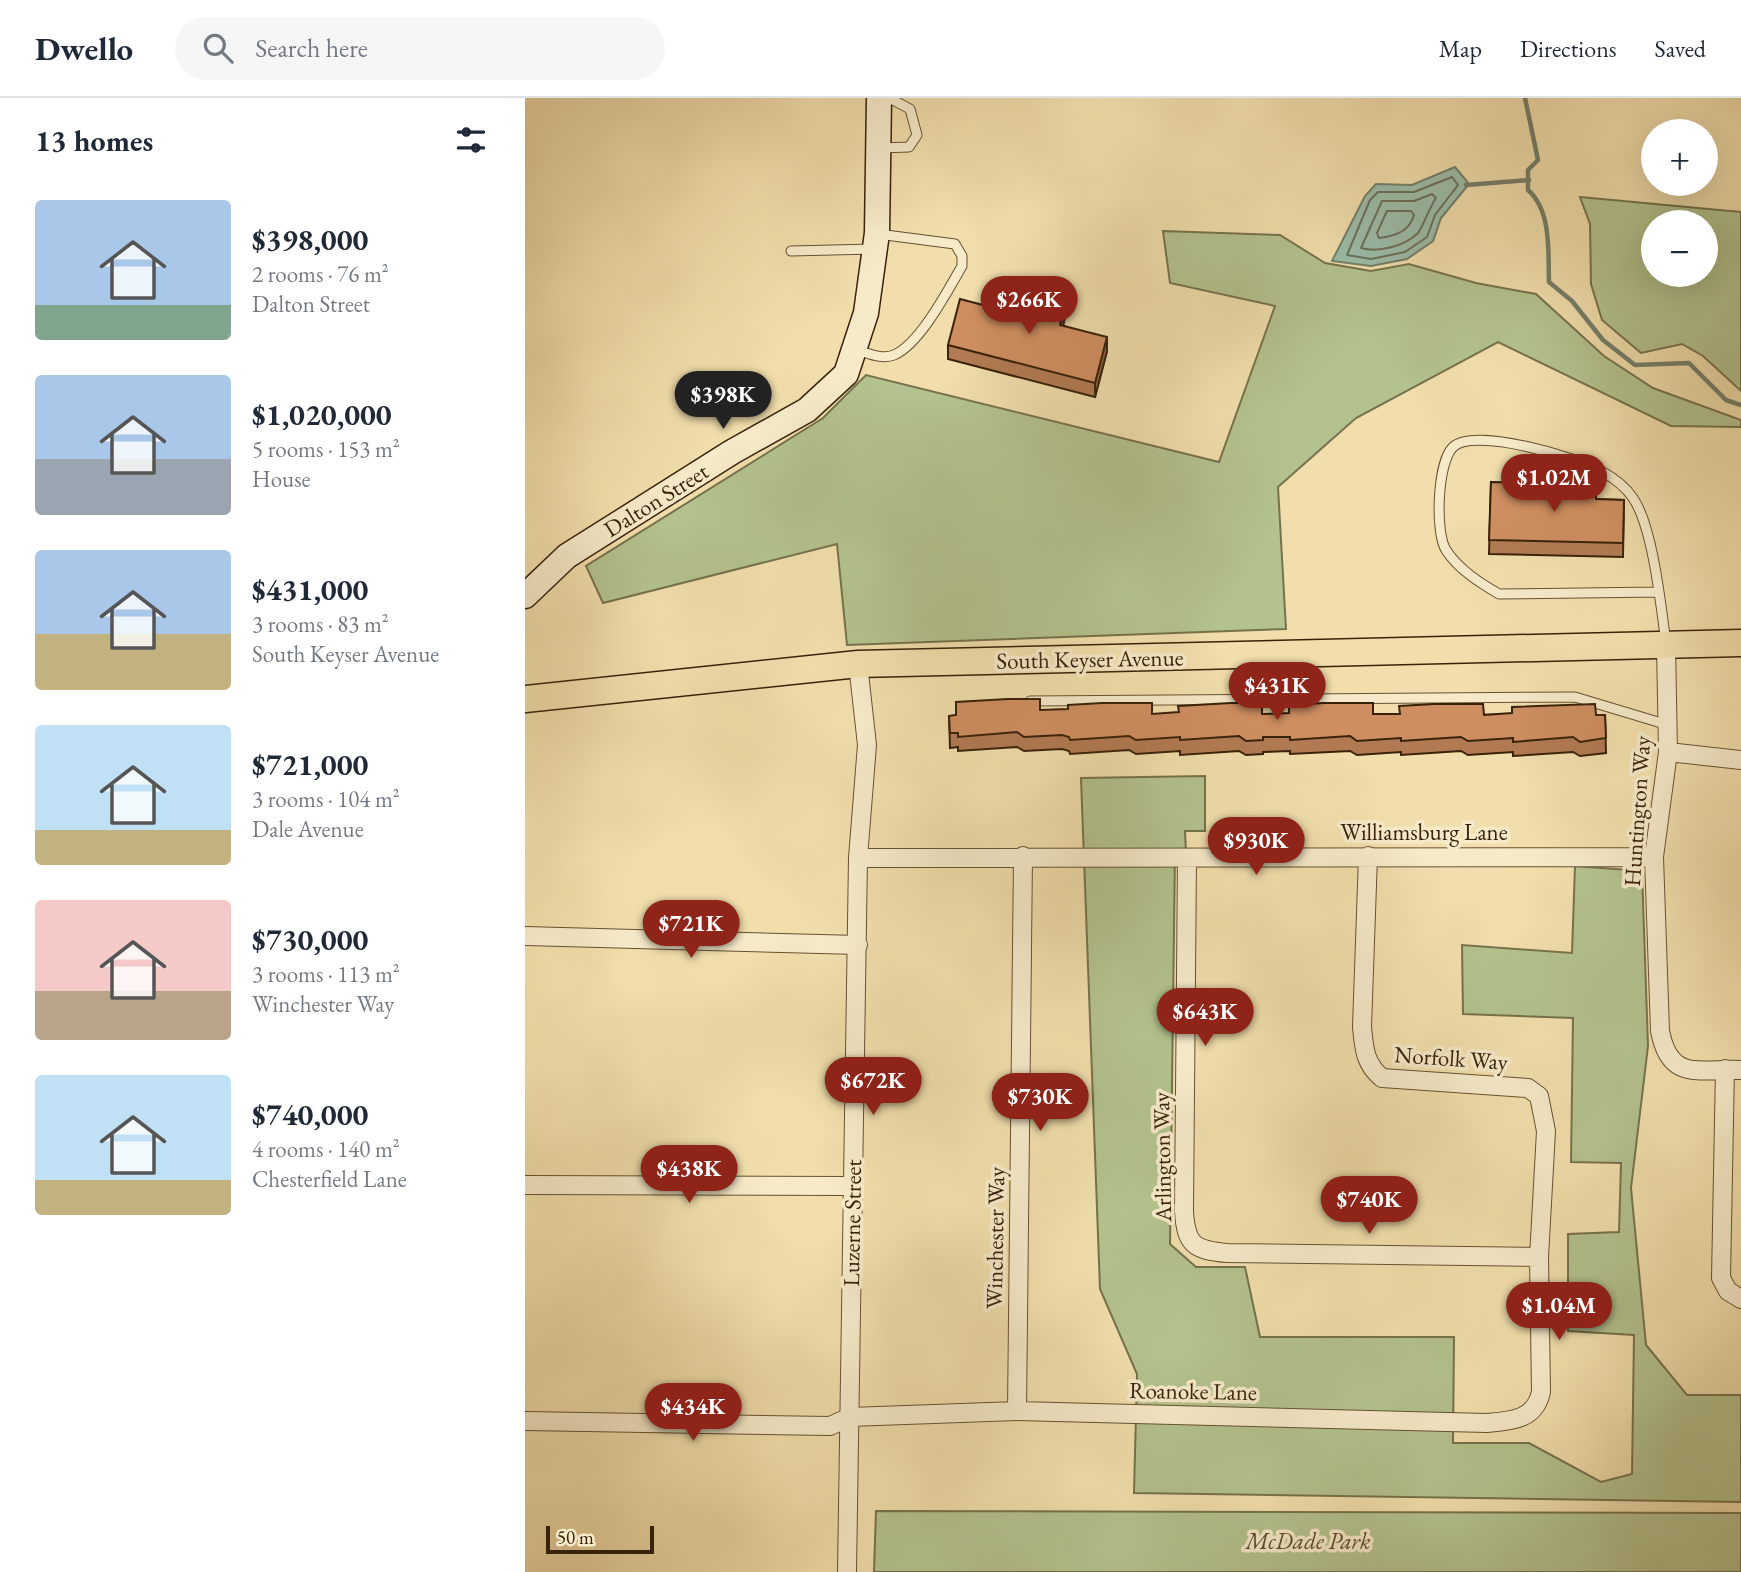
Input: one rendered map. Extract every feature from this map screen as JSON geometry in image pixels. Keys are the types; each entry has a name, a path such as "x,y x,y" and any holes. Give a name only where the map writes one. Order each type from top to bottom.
{"main road":[{"name":"South Keyser Avenue","path":"525,699 858,664 1741,643"}],"street":[{"path":"876,241 879,98"},
{"name":"Dalton Street","path":"525,596 567,556 732,452 807,411 846,374 866,313 876,241"},
{"name":"Huntington Way","path":"1666,645 1668,752 1654,857 1660,1031 1663,1049 1678,1067 1691,1070 1733,1069"},
{"name":"Luzerne Street","path":"847,1572 858,858 867,745 858,664"},
{"path":"1668,752 1741,760"},
{"name":"Winchester Way","path":"1017,1411 1023,856"},
{"name":"Norfolk Way","path":"1368,856 1362,1027 1365,1054 1371,1069 1382,1079 1528,1088 1539,1096 1546,1131 1539,1257 1541,1392 1532,1412"},
{"name":"Williamsburg Lane","path":"858,858 1654,857"},
{"name":"Arlington Way","path":"1187,859 1184,1211 1191,1244 1205,1251 1227,1253 1539,1257"},
{"path":"525,936 858,945"},
{"path":"1733,1069 1721,1278 1728,1291 1741,1299"},
{"path":"525,1185 852,1186"},
{"name":"Roanoke Lane","path":"525,1421 830,1426 851,1417 1017,1411 1487,1423 1515,1421 1532,1412"}],"lane":[{"path":"879,148 909,147 917,135 910,109 889,98"},
{"path":"791,251 876,241 955,244 962,256 962,266 916,337 895,355 881,357 856,350"},
{"path":"1658,592 1499,594 1481,584 1455,561 1441,541 1440,489 1447,457 1453,447 1468,440 1505,442 1569,459 1599,470 1621,483 1638,510 1658,592 1666,645"},
{"path":"1021,701 1576,697 1668,725"}],"green space":[{"path":"1580,197 1741,212 1741,391 1703,356 1682,344 1641,353 1602,320 1591,284 1590,224"},
{"path":"1163,231 1280,235 1325,263 1371,271 1409,264 1476,283 1536,294 1604,356 1653,388 1741,420 1741,427 1671,426 1498,342 1356,418 1278,487 1286,629 847,645 837,544 603,603 586,566 823,418 866,375 1219,462 1275,306 1170,283"},
{"path":"1205,776 1205,831 1185,831 1186,852 1175,851 1170,1244 1196,1267 1245,1267 1260,1337 1454,1337 1453,1443 1529,1443 1601,1482 1632,1474 1634,1335 1568,1331 1568,1234 1619,1232 1621,1163 1571,1162 1573,1018 1463,1014 1462,945 1572,953 1575,866 1642,871 1648,1046 1631,1188 1646,1345 1687,1395 1741,1395 1741,1502 1134,1493 1137,1374 1100,1289 1081,778"},
{"name":"McDade Park","path":"876,1511 1741,1513 1741,1572 874,1572"}],"water":[{"path":"1455,167 1469,184 1441,218 1433,241 1407,259 1371,266 1332,261 1365,196 1376,184 1412,185"}],"building":[{"path":"1015,290 1065,303 1060,325 1107,337 1095,383 948,345 960,299 1010,312"},
{"path":"1491,482 1596,484 1596,499 1624,500 1623,543 1489,540"},
{"path":"1040,699 1040,710 1068,709 1068,705 1152,703 1152,714 1179,712 1178,706 1231,703 1262,703 1262,714 1289,713 1289,705 1323,703 1373,703 1373,714 1400,714 1399,706 1483,704 1484,715 1512,713 1512,707 1595,704 1596,715 1605,715 1606,738 1580,742 1573,737 1513,742 1513,738 1468,741 1461,737 1357,741 1350,736 1290,740 1290,737 1263,737 1263,740 1246,741 1239,736 1136,740 1129,736 1070,740 1062,735 1024,737 1017,732 958,737 958,733 950,733 949,716 956,715 956,702"}],"waterway":[{"path":"1525,98 1538,160 1528,170 1528,190 1536,199 1545,221 1549,282 1572,301 1603,340 1635,365 1689,363 1726,400 1741,405"},
{"path":"1466,185 1529,180"}]}
